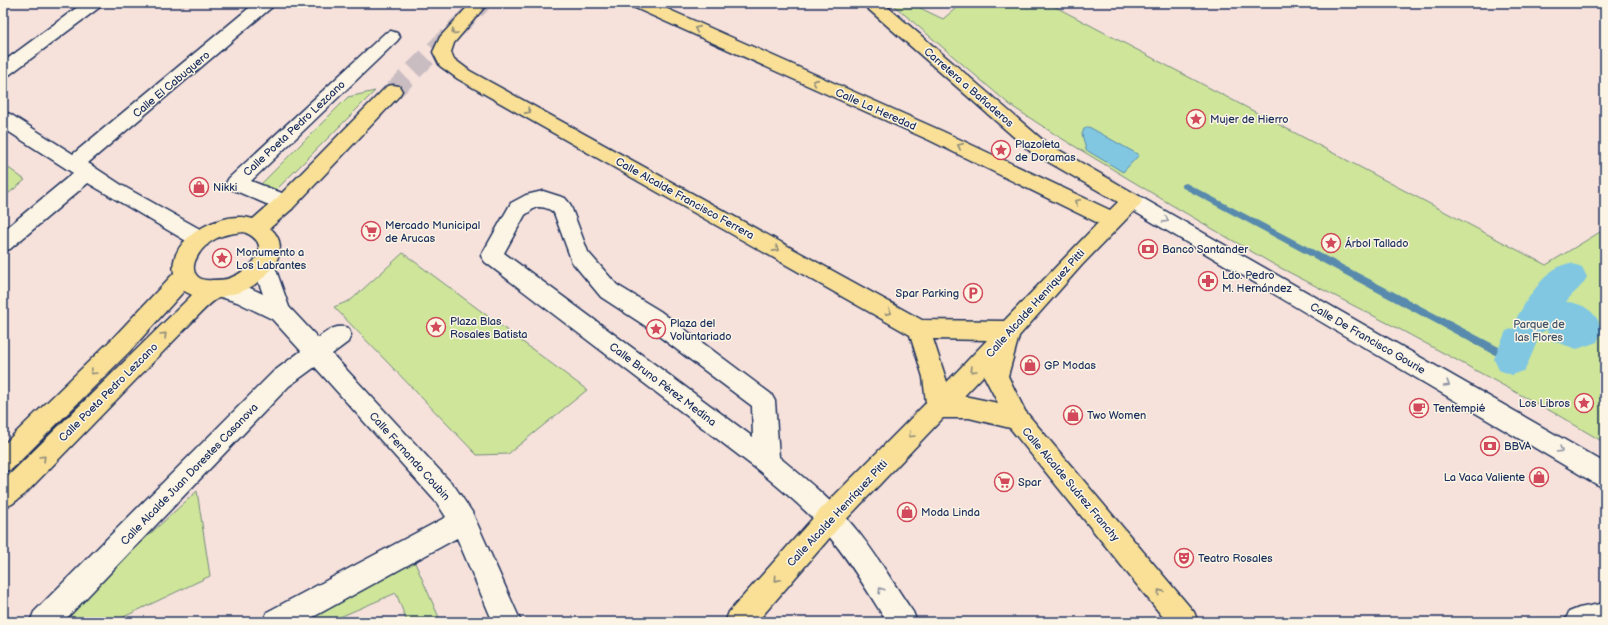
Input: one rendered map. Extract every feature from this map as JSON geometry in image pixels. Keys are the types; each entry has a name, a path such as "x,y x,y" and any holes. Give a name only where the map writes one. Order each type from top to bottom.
{"main road":[{"name":"Calle Alcalde Francisco Ferrera","path":"480,3 446,41 442,52 446,62 471,79 919,328"},
{"name":"Calle La Heredad","path":"639,3 949,141 1024,176 1112,220"},
{"name":"Carretera a Bañaderos","path":"872,3 1038,147 1132,201"},
{"path":"257,227 285,203 393,91"},
{"name":"Calle Alcalde Henriquez Pitti","path":"938,407 1112,220 1132,201"},
{"path":"245,224 257,227 266,234 270,242 269,253 264,264 253,275 238,284 205,290 192,285 184,276 183,264 189,251 200,239 214,230 230,225 245,224"},
{"path":"3,461 120,345 184,276"},
{"name":"Calle Poeta Pedro Lezcano","path":"10,491 183,316 217,289"},
{"path":"1009,331 919,328 935,377 938,407 969,407 1017,419"},
{"name":"Calle Alcalde Suárez Franchy","path":"1009,331 996,376 1017,419 1184,622"},
{"name":"Calle Alcalde Henríquez Pitti","path":"739,622 830,518 938,407"}],"street":[{"path":"3,71 94,3"},
{"name":"Calle El Cabuquero","path":"3,243 81,168 266,3"},
{"name":"Calle Poeta Pedro Lezcano","path":"285,203 236,183 391,37"},
{"path":"3,119 116,191 200,239"},
{"name":"Calle Bruno Pérez Medina","path":"766,462 763,401 652,318 609,291 579,256 562,210 558,204 543,199 533,200 518,209 492,256 766,462 830,518 847,539 903,622"},
{"name":"Calle De Francisco Gourie","path":"1132,201 1605,476"},
{"name":"Calle Fernando Coubin","path":"264,264 280,312 446,495 463,521 507,622"},
{"name":"Calle Fernando Coubin","path":"217,289 242,294 280,312"},
{"name":"Calle Alcalde Juan Dorestes Casanova","path":"44,622 281,379 340,335"},
{"path":"3,508 10,491"},
{"path":"277,622 463,521"},
{"path":"1579,622 1605,616"}],"green space":[{"name":"Parque de las Flores","path":"891,3 927,3 920,8 943,19 962,3 1048,3 1546,265 1605,229 1605,443 1556,414 1401,330 1273,264 1056,135 1010,105"},
{"path":"375,91 274,192 260,185 348,97"},
{"path":"3,164 25,180 3,198"},
{"path":"403,253 587,390 508,454 477,455 334,307 351,300"},
{"path":"197,491 210,576 113,622 58,622 70,607"},
{"path":"412,556 441,622 407,622 396,593 328,622 286,622"}],"water":[{"path":"1089,127 1139,155 1123,172 1086,150 1082,134 1084,129"}],"waterway":[{"path":"1186,186 1512,359"},
{"path":"1533,321 1557,287 1570,277"},
{"path":"1564,317 1571,317 1580,322 1584,331 1577,334 1566,330 1560,321 1564,317"},
{"path":"1519,342 1533,321"},
{"path":"1512,359 1519,342"}],"tunnel":[{"path":"393,91 482,3"}],"place":[{"name":"Mujer de Hierro","path":"1196,119"},
{"name":"Plazoleta de Doramas","path":"1001,150"},
{"name":"Nikki","path":"199,187"},
{"name":"Mercado Municipal de Arucas","path":"371,231"},
{"name":"Árbol Tallado","path":"1331,243"},
{"name":"Banco Santander","path":"1148,249"},
{"name":"Monumento a Los Labrantes","path":"222,258"},
{"name":"Ldo. Pedro M. Hernández","path":"1208,281"},
{"name":"Spar Parking","path":"973,293"},
{"name":"Plaza Blas Rosales Batista","path":"436,327"},
{"name":"Plaza del Voluntariado","path":"656,329"},
{"name":"GP Modas","path":"1030,365"},
{"name":"Los Libros","path":"1584,403"},
{"name":"Tentempié","path":"1419,408"},
{"name":"Two Women","path":"1073,415"},
{"name":"BBVA","path":"1490,446"},
{"name":"La Vaca Valiente","path":"1539,477"},
{"name":"Spar","path":"1004,482"},
{"name":"Moda Linda","path":"907,512"},
{"name":"Teatro Rosales","path":"1184,558"}]}
